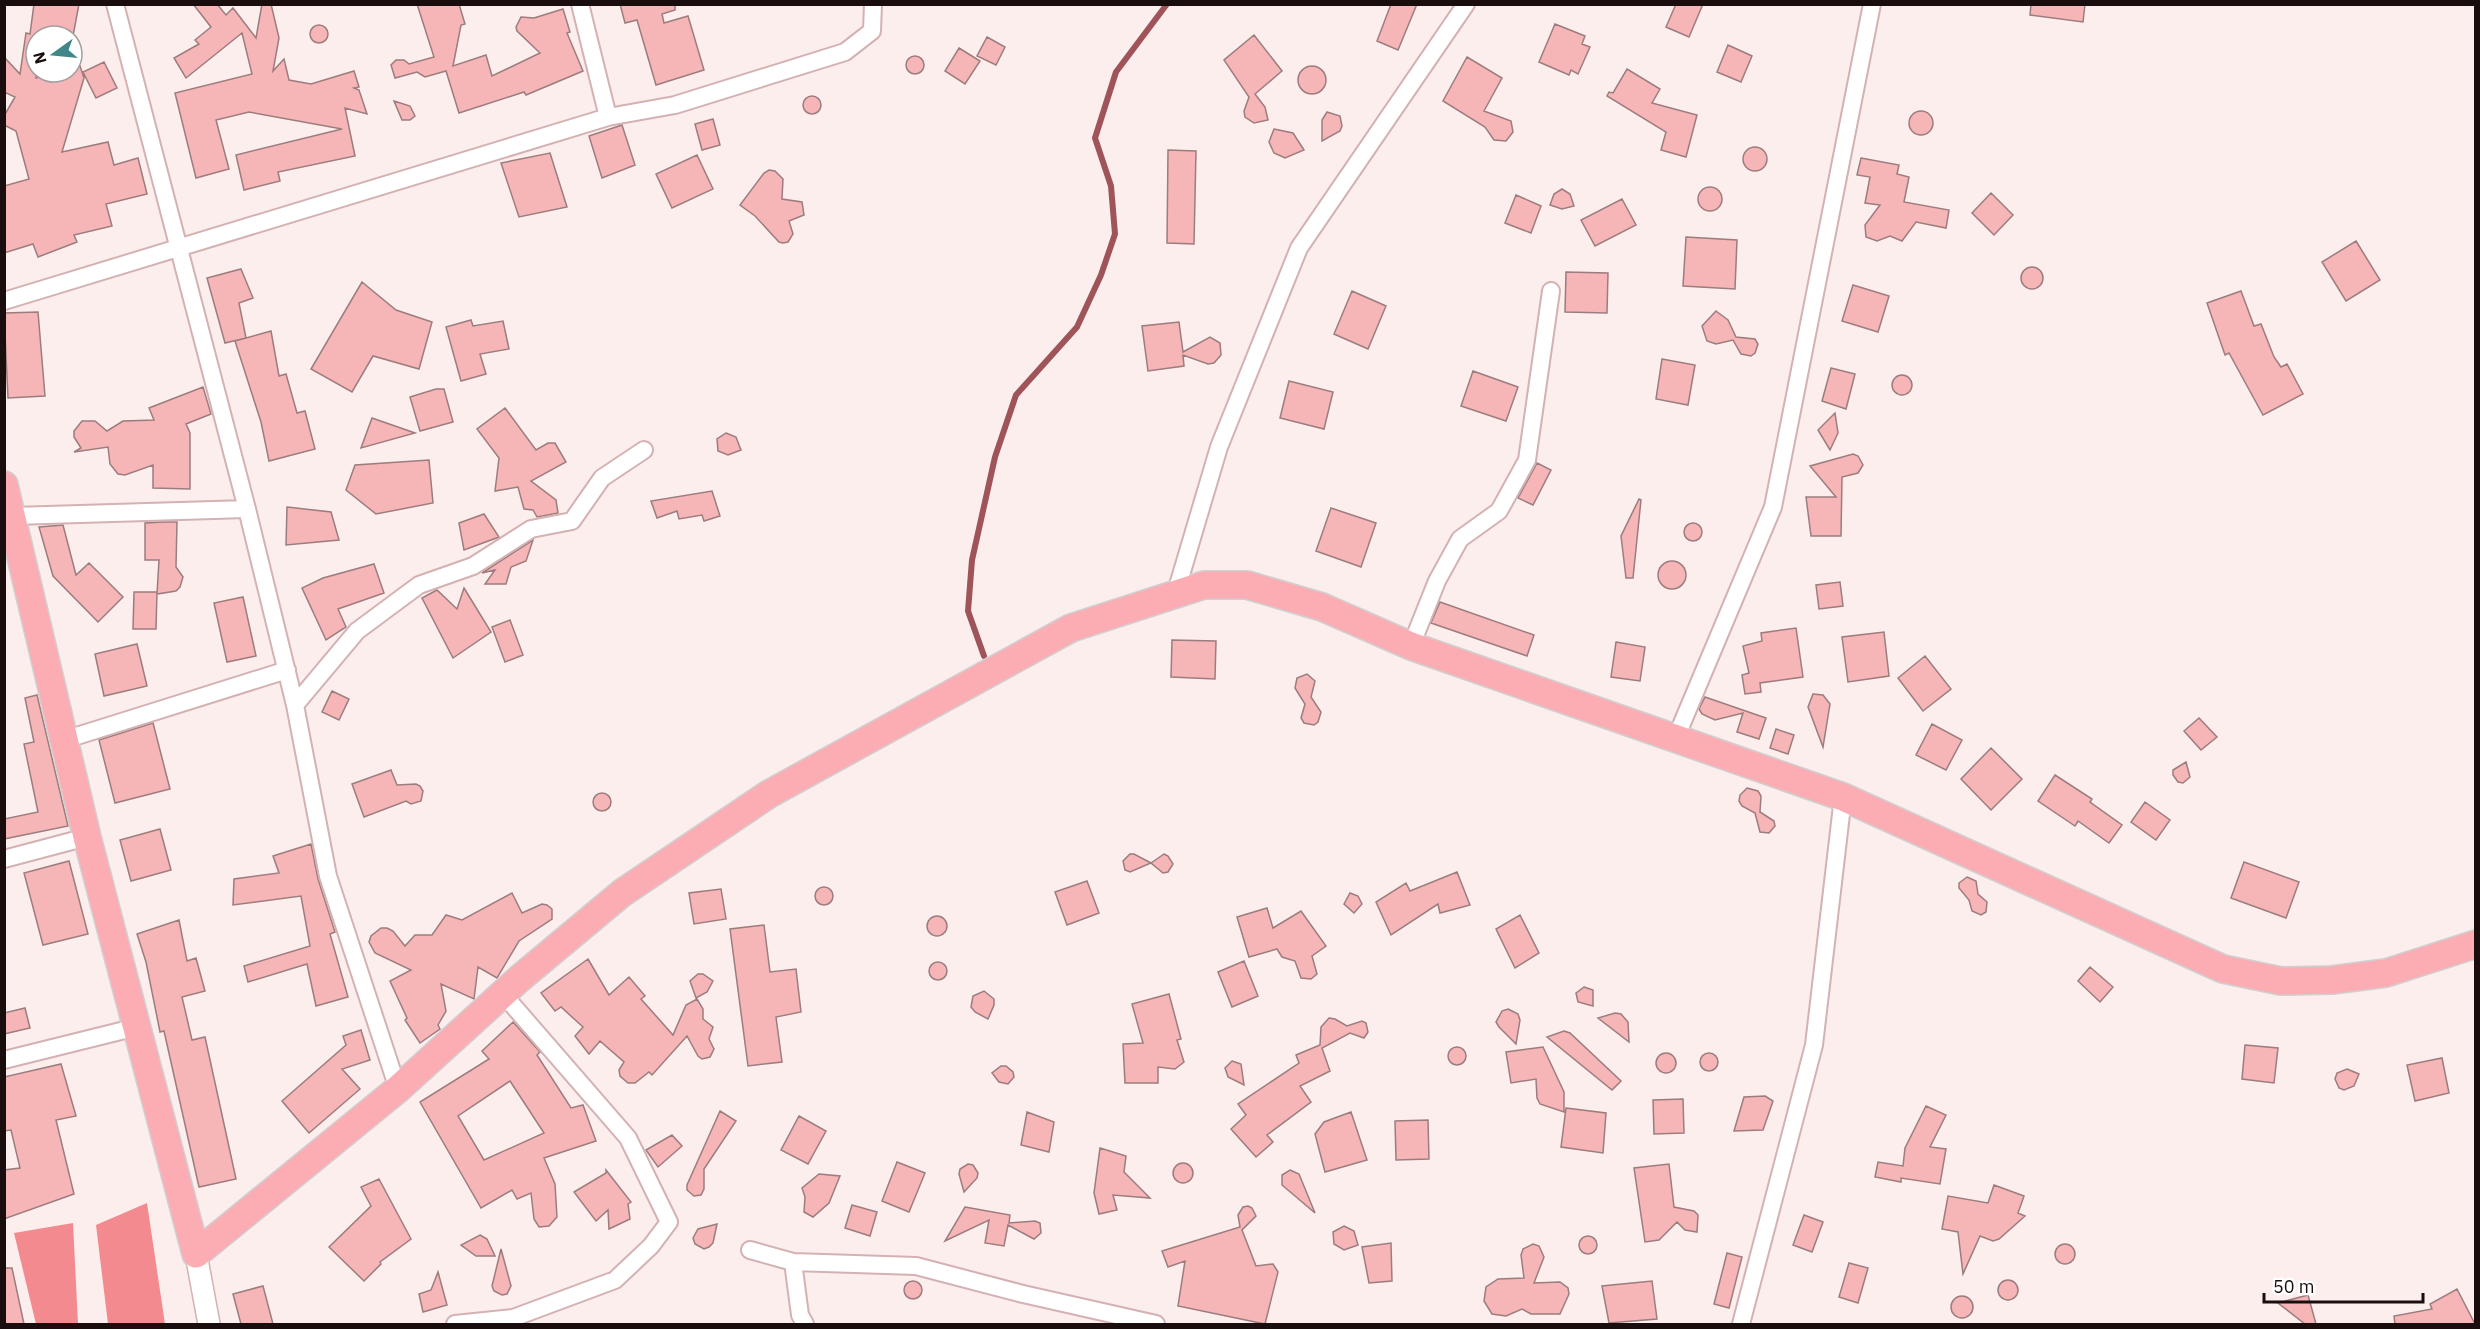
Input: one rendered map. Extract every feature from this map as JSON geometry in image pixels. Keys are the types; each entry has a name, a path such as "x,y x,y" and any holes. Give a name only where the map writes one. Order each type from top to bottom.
{"main road":[{"path":"4,485 87,837 196,1254 398,1089 503,994 622,893 769,794 1071,628 1176,592 1204,585 1247,585 1322,607 1411,646 1843,797 2223,969 2281,981 2332,980 2386,973 2475,944"}],"street":[{"path":"115,4 296,705 328,876 398,1089"},
{"path":"580,4 608,117"},
{"path":"4,301 608,117 675,105 845,52 872,31 873,4"},
{"path":"1176,592 1219,447 1299,248 1466,4"},
{"path":"1676,740 1773,507 1872,4"},
{"path":"1411,646 1437,581 1460,539 1499,511 1527,460 1551,291"},
{"path":"296,705 357,631 410,591 419,585 473,566 531,529 572,521 602,478 644,450"},
{"path":"13,516 247,509"},
{"path":"64,740 287,670"},
{"path":"1741,1324 1814,1045 1843,797"},
{"path":"4,859 87,837"},
{"path":"456,1324 513,1318 615,1280 651,1246 669,1221 628,1138 503,994"},
{"path":"4,1060 136,1027"},
{"path":"750,1250 793,1262 916,1266 1023,1294 1156,1324"},
{"path":"196,1254 209,1324"},
{"path":"793,1262 800,1315 805,1324"}],"shaded area":[{"path":"147,1203 165,1324 108,1324 96,1225"},
{"path":"73,1223 78,1324 36,1324 14,1233"}],"building":[{"path":"34,4 79,4 75,24 31,24"},
{"path":"193,4 217,4 226,15 233,8 256,38 262,4 271,4 279,38 273,71 284,59 289,80 311,84 354,71 359,87 354,88 359,90 367,114 345,108 355,156 278,172 280,181 244,190 236,155 342,129 249,112 216,120 229,169 196,178 175,93 252,74 242,33 186,78 174,58 199,44 195,40 211,27"},
{"path":"417,4 459,4 465,24 461,25 453,66 486,55 492,76 540,53 517,31 516,27 521,17 534,18 563,9 570,32 567,33 583,71 526,95 524,92 459,113 446,71 425,77 417,72 395,78 391,65 396,60 404,60 409,64 434,57"},
{"path":"620,4 675,4 675,10 662,14 664,23 688,16 704,70 656,85 637,20 625,23"},
{"path":"1391,4 1417,4 1398,50 1377,41"},
{"path":"1676,4 1703,4 1689,37 1666,27"},
{"path":"2031,4 2085,4 2083,22 2030,15"},
{"path":"1555,24 1585,36 1582,44 1590,47 1578,74 1571,70 1569,75 1539,62"},
{"path":"319,25 325,28 328,34 325,40 319,43 313,40 310,34 313,28"},
{"path":"1254,35 1282,71 1255,94 1265,107 1268,120 1254,123 1245,117 1244,111 1249,97 1224,60"},
{"path":"987,37 1005,47 996,65 977,56"},
{"path":"1728,45 1752,56 1741,82 1717,72"},
{"path":"24,47 24,84 82,84 62,152 108,142 114,165 138,158 147,194 106,204 112,226 74,235 77,242 38,257 33,244 4,253 4,186 29,179 16,131 4,125 4,116 15,97 4,92 4,57 20,74"},
{"path":"959,48 980,61 965,84 945,71"},
{"path":"915,56 921,59 924,65 921,71 915,74 909,71 906,65 909,59"},
{"path":"1467,57 1502,78 1484,111 1511,121 1513,132 1506,141 1494,140 1485,127 1443,101"},
{"path":"104,62 117,88 96,98 84,72"},
{"path":"1312,66 1322,70 1326,80 1322,90 1312,94 1302,90 1298,80 1302,70"},
{"path":"1627,69 1660,89 1652,103 1697,115 1686,157 1661,150 1666,132 1607,96 1609,92 1613,93"},
{"path":"812,96 818,99 821,105 818,111 812,114 806,111 803,105 806,99"},
{"path":"394,101 410,106 415,116 410,120 402,120"},
{"path":"1921,111 1926,112 1932,118 1932,128 1926,134 1921,135 1916,134 1910,128 1909,123 1910,118 1916,112"},
{"path":"1327,112 1340,116 1342,126 1340,131 1322,141 1322,120"},
{"path":"713,119 720,145 702,150 695,124"},
{"path":"622,125 635,165 602,178 589,136"},
{"path":"1274,129 1293,133 1304,150 1285,158 1274,153 1269,142"},
{"path":"1755,147 1764,150 1767,159 1764,168 1755,171 1746,168 1743,159 1746,150"},
{"path":"1168,150 1196,151 1194,244 1167,243"},
{"path":"550,153 567,207 519,217 501,163"},
{"path":"697,155 713,189 672,208 656,174"},
{"path":"1861,158 1899,165 1897,174 1909,177 1904,202 1949,210 1946,228 1916,222 1902,241 1890,236 1877,241 1866,237 1865,225 1880,205 1865,203 1870,177 1857,175"},
{"path":"769,170 775,171 783,179 782,199 802,202 804,215 789,221 793,234 788,242 779,242 755,216 740,205 764,173"},
{"path":"1710,187 1718,191 1722,199 1718,207 1710,211 1702,207 1698,199 1702,191"},
{"path":"1562,189 1570,194 1574,206 1562,209 1550,205 1554,194"},
{"path":"1991,193 2013,215 1994,235 1972,213"},
{"path":"1516,195 1541,206 1531,233 1505,223"},
{"path":"1622,199 1636,225 1595,246 1581,220"},
{"path":"1686,237 1737,240 1735,289 1683,286"},
{"path":"2356,241 2380,280 2346,301 2322,262"},
{"path":"2032,267 2040,270 2043,278 2040,286 2032,289 2024,286 2021,278 2024,270"},
{"path":"241,269 253,298 239,303 246,338 225,343 207,278"},
{"path":"1566,272 1608,273 1607,313 1565,312"},
{"path":"362,282 396,310 432,322 419,369 373,356 352,392 311,369"},
{"path":"1853,285 1889,296 1878,332 1842,321"},
{"path":"1352,291 1386,306 1368,349 1334,334"},
{"path":"2241,291 2254,326 2261,324 2274,357 2281,367 2287,364 2303,394 2263,415 2229,353 2225,355 2207,303"},
{"path":"1716,311 1728,320 1736,337 1755,339 1758,344 1755,353 1751,356 1741,354 1733,340 1716,344 1707,341 1702,326"},
{"path":"38,312 45,396 8,398 4,313"},
{"path":"471,320 473,326 503,321 509,349 480,354 486,374 461,381 446,327"},
{"path":"1179,322 1183,352 1210,337 1220,343 1221,355 1214,363 1208,364 1183,355 1184,366 1148,371 1142,326"},
{"path":"271,331 279,376 286,374 297,413 305,411 315,449 269,461 261,422 235,341"},
{"path":"1662,359 1695,365 1688,405 1656,399"},
{"path":"1831,368 1855,374 1846,409 1822,401"},
{"path":"1473,371 1518,387 1506,421 1461,406"},
{"path":"1898,375 1906,375 1912,381 1912,389 1906,395 1898,395 1892,389 1892,381"},
{"path":"1289,381 1333,392 1324,429 1280,418"},
{"path":"203,387 211,414 186,424 190,433 190,489 153,488 153,465 125,475 118,474 110,464 108,447 74,452 81,448 74,437 74,431 82,421 95,421 107,431 123,421 154,420 149,408"},
{"path":"436,389 444,389 453,422 420,431 410,397"},
{"path":"505,408 536,450 548,443 555,443 566,462 531,481 556,500 558,513 537,517 533,510 524,509 518,487 495,491 499,458 477,429"},
{"path":"1835,413 1838,433 1830,450 1818,430"},
{"path":"372,418 415,433 361,448"},
{"path":"726,433 736,437 741,450 728,455 718,451 717,439"},
{"path":"1853,454 1858,456 1863,465 1858,473 1842,477 1841,536 1811,536 1806,497 1836,497 1810,466"},
{"path":"429,460 433,503 376,514 346,490 355,465"},
{"path":"1537,463 1551,470 1533,505 1518,498"},
{"path":"712,491 720,516 704,521 702,515 679,519 677,511 657,518 651,501"},
{"path":"1639,499 1641,500 1633,578 1626,578 1621,536"},
{"path":"287,507 331,512 339,540 286,545"},
{"path":"1331,508 1376,523 1361,567 1316,551"},
{"path":"484,514 499,537 464,550 459,523"},
{"path":"177,522 176,567 183,577 176,591 157,594 159,560 145,560 145,523"},
{"path":"1689,523 1697,523 1702,528 1700,539 1689,541 1684,536 1684,528"},
{"path":"63,525 76,575 89,563 123,597 98,622 53,576 39,527"},
{"path":"533,540 526,561 511,567 506,584 485,584 495,570 482,573"},
{"path":"1672,561 1682,565 1686,575 1682,585 1672,589 1662,585 1658,575 1662,565"},
{"path":"374,564 384,593 338,609 346,627 326,640 302,588 323,578"},
{"path":"1840,582 1843,606 1819,609 1816,585"},
{"path":"464,588 491,632 453,658 422,598 437,590 457,609"},
{"path":"134,592 157,592 156,629 133,629"},
{"path":"243,597 256,656 227,662 214,603"},
{"path":"1440,602 1534,635 1527,656 1431,623"},
{"path":"510,620 523,655 505,662 492,627"},
{"path":"1796,628 1803,677 1760,683 1761,692 1745,694 1742,675 1749,673 1743,646 1762,641 1761,633"},
{"path":"1884,632 1889,676 1848,682 1842,637"},
{"path":"1172,640 1216,641 1215,679 1171,677"},
{"path":"1616,642 1645,647 1640,681 1611,677"},
{"path":"137,644 147,686 104,696 95,654"},
{"path":"1925,656 1951,689 1923,711 1898,678"},
{"path":"1307,674 1315,681 1311,697 1321,712 1318,722 1314,725 1304,723 1301,718 1305,704 1295,688 1297,678"},
{"path":"332,691 349,699 339,720 322,712"},
{"path":"1813,694 1823,695 1830,704 1823,747 1808,707"},
{"path":"37,695 68,826 4,839 4,819 38,812 24,744 34,742 25,698"},
{"path":"1705,697 1766,718 1759,739 1737,732 1743,713 1715,720 1702,714 1699,709"},
{"path":"2199,718 2217,737 2201,750 2184,731"},
{"path":"153,723 170,789 115,803 99,740"},
{"path":"1932,724 1962,740 1946,770 1916,755"},
{"path":"1776,729 1794,735 1788,754 1770,748"},
{"path":"1991,748 2022,779 1991,810 1961,779"},
{"path":"2186,762 2190,777 2183,783 2178,782 2173,775 2173,770"},
{"path":"391,770 397,785 416,784 420,786 423,791 421,801 411,804 406,801 364,817 352,784"},
{"path":"2055,775 2092,799 2090,802 2122,825 2109,843 2078,821 2075,826 2038,801"},
{"path":"1747,788 1758,791 1761,796 1760,812 1774,821 1775,826 1769,833 1760,832 1755,813 1742,806 1739,801 1740,795"},
{"path":"602,793 610,798 611,802 606,810 602,811 594,806 593,802 598,794"},
{"path":"2145,802 2170,820 2156,840 2131,822"},
{"path":"160,829 171,870 131,881 120,840"},
{"path":"311,844 318,879 335,932 330,934 348,997 316,1006 307,964 248,982 244,966 310,946 301,896 233,905 234,879 279,873 273,856"},
{"path":"1130,854 1151,863 1130,872 1125,870 1123,861"},
{"path":"1164,854 1173,864 1168,872 1163,873 1151,863"},
{"path":"69,861 88,934 43,945 24,873"},
{"path":"2244,862 2299,882 2286,918 2231,898"},
{"path":"1457,872 1470,905 1440,913 1438,904 1391,935 1376,902 1406,883 1410,891"},
{"path":"1967,877 1976,881 1978,894 1987,902 1986,912 1981,915 1972,911 1969,900 1959,888 1959,883"},
{"path":"1087,881 1099,913 1067,925 1055,892"},
{"path":"824,887 830,890 833,896 830,902 824,905 818,902 815,896 818,890"},
{"path":"721,889 726,919 694,924 689,893"},
{"path":"512,893 522,913 542,904 547,905 552,909 552,919 519,941 497,978 478,967 474,999 441,984 446,1011 438,1025 440,1029 420,1043 405,1020 407,1018 390,981 411,970 375,953 369,942 371,936 381,928 387,928 393,931 405,946 415,935 432,935 446,915 462,920"},
{"path":"1350,893 1358,896 1362,904 1354,913 1344,904"},
{"path":"1267,908 1273,928 1301,911 1326,946 1312,956 1317,974 1311,979 1301,978 1295,961 1282,957 1277,949 1249,957 1237,917"},
{"path":"1520,915 1539,953 1515,968 1496,929"},
{"path":"937,916 944,919 947,926 944,933 937,936 930,933 927,926 930,919"},
{"path":"179,920 187,961 196,958 205,991 182,997 192,1040 205,1037 236,1179 199,1187 164,1031 160,1032 146,962 137,934"},
{"path":"764,925 770,972 796,969 801,1012 776,1017 782,1062 748,1066 730,929"},
{"path":"588,959 609,995 629,977 645,996 641,999 673,1035 686,1005 697,999 703,1009 703,1019 713,1027 709,1039 714,1049 710,1057 702,1059 698,1056 687,1036 652,1075 649,1072 635,1083 628,1083 620,1076 619,1070 624,1062 600,1041 589,1054 575,1036 583,1027 561,1007 555,1011 541,993"},
{"path":"1244,961 1258,996 1232,1007 1218,972"},
{"path":"938,962 944,965 947,971 944,977 938,980 932,977 929,971 932,965"},
{"path":"2090,967 2113,987 2100,1002 2078,981"},
{"path":"698,974 703,974 713,981 707,992 696,998 690,981"},
{"path":"1584,987 1593,990 1593,1006 1578,1002 1576,993"},
{"path":"984,991 994,999 988,1019 971,1007 973,996"},
{"path":"1169,994 1181,1039 1177,1040 1184,1062 1175,1069 1158,1067 1158,1083 1125,1083 1123,1044 1143,1043 1132,1004"},
{"path":"25,1008 30,1028 4,1034 4,1013"},
{"path":"1508,1009 1518,1014 1520,1020 1516,1044 1496,1022 1502,1011"},
{"path":"1615,1013 1621,1014 1628,1022 1629,1042 1598,1018"},
{"path":"1329,1018 1347,1026 1362,1021 1366,1023 1368,1032 1364,1038 1350,1033 1322,1048 1330,1071 1300,1086 1311,1102 1267,1135 1273,1142 1256,1157 1231,1129 1246,1115 1238,1104 1299,1063 1296,1055 1320,1045 1321,1027"},
{"path":"513,1022 540,1052 537,1055 571,1108 583,1105 596,1141 544,1158 555,1184 557,1217 549,1226 539,1227 534,1219 531,1193 517,1199 512,1190 481,1208 420,1102 489,1059 482,1051","holes":["510,1081 544,1133 484,1160 458,1116"]},
{"path":"361,1030 370,1060 342,1069 360,1089 309,1133 282,1101 346,1045 343,1036"},
{"path":"1564,1031 1570,1033 1621,1081 1612,1090 1547,1037"},
{"path":"2245,1045 2278,1048 2274,1083 2242,1079"},
{"path":"1457,1047 1463,1050 1466,1056 1463,1062 1457,1065 1451,1062 1448,1056 1451,1050"},
{"path":"1543,1047 1564,1092 1564,1112 1540,1104 1537,1098 1536,1079 1511,1083 1506,1052"},
{"path":"1666,1053 1673,1056 1676,1063 1673,1070 1666,1073 1659,1070 1656,1063 1659,1056"},
{"path":"1709,1053 1715,1056 1718,1062 1715,1068 1709,1071 1703,1068 1700,1062 1703,1056"},
{"path":"2442,1058 2449,1093 2415,1101 2407,1065"},
{"path":"1232,1061 1241,1064 1244,1085 1228,1077 1225,1068"},
{"path":"61,1064 76,1116 56,1120 74,1194 4,1219 4,1170 20,1168 11,1130 4,1131 4,1077"},
{"path":"1001,1066 1006,1066 1013,1072 1014,1077 1008,1084 999,1082 992,1073"},
{"path":"2347,1069 2359,1074 2354,1086 2344,1090 2339,1088 2335,1079 2337,1073"},
{"path":"1765,1096 1773,1101 1763,1130 1734,1131 1744,1097"},
{"path":"1683,1099 1684,1133 1654,1134 1653,1100"},
{"path":"1926,1106 1946,1115 1930,1147 1946,1149 1940,1184 1901,1178 1901,1182 1875,1177 1878,1162 1903,1166 1905,1148"},
{"path":"1566,1108 1606,1113 1603,1153 1561,1147"},
{"path":"720,1111 736,1121 704,1169 704,1189 701,1195 694,1196 687,1190 687,1185"},
{"path":"1027,1112 1054,1122 1049,1152 1021,1145"},
{"path":"1351,1112 1367,1160 1325,1172 1315,1134 1324,1122"},
{"path":"799,1116 826,1131 808,1164 781,1150"},
{"path":"1428,1120 1429,1159 1396,1160 1395,1121"},
{"path":"672,1135 682,1146 658,1167 646,1150"},
{"path":"1100,1148 1126,1156 1124,1172 1150,1198 1113,1195 1117,1210 1099,1214 1094,1193"},
{"path":"897,1162 925,1173 909,1212 882,1201"},
{"path":"1183,1163 1190,1166 1193,1173 1190,1180 1183,1183 1176,1180 1173,1173 1176,1166"},
{"path":"968,1164 973,1165 978,1173 977,1178 964,1192 959,1174 960,1169"},
{"path":"1669,1164 1674,1207 1694,1211 1698,1215 1697,1232 1685,1230 1677,1222 1659,1240 1645,1242 1634,1168"},
{"path":"606,1170 631,1202 628,1204 630,1219 609,1229 608,1210 596,1221 574,1192 606,1173"},
{"path":"1290,1170 1299,1174 1315,1213 1282,1185 1282,1175"},
{"path":"819,1174 840,1176 829,1203 813,1217 804,1212 805,1197 802,1188"},
{"path":"379,1179 411,1239 380,1262 381,1264 364,1281 329,1247 371,1206 361,1187"},
{"path":"1994,1185 2024,1196 2018,1213 2025,1216 1999,1239 1993,1241 1980,1236 1963,1274 1958,1232 1942,1229 1948,1196 1988,1203"},
{"path":"852,1205 877,1212 870,1236 845,1228"},
{"path":"965,1207 1010,1215 1009,1223 1035,1221 1040,1223 1041,1233 1034,1239 1008,1225 1004,1246 985,1243 989,1220 945,1241"},
{"path":"1243,1207 1252,1208 1256,1216 1242,1230 1256,1266 1273,1264 1278,1272 1265,1324 1178,1306 1185,1261 1168,1267 1162,1251 1240,1227 1238,1215"},
{"path":"1804,1215 1823,1222 1812,1252 1793,1245"},
{"path":"717,1224 713,1243 709,1247 704,1249 695,1244 693,1238 698,1229"},
{"path":"1344,1226 1354,1231 1358,1245 1344,1250 1334,1244 1333,1232"},
{"path":"480,1235 487,1239 495,1256 476,1256 461,1245"},
{"path":"1588,1236 1594,1239 1597,1245 1594,1251 1588,1254 1582,1251 1579,1245 1582,1239"},
{"path":"1391,1243 1392,1281 1369,1283 1362,1247"},
{"path":"1533,1244 1539,1246 1544,1257 1534,1283 1560,1282 1568,1288 1569,1294 1560,1314 1531,1314 1522,1309 1506,1316 1492,1314 1484,1301 1486,1287 1498,1279 1524,1278 1521,1255 1523,1249"},
{"path":"2061,1244 2069,1244 2075,1250 2075,1258 2069,1264 2061,1264 2055,1258 2055,1250"},
{"path":"501,1249 511,1286 507,1294 502,1295 494,1291 492,1286"},
{"path":"1727,1253 1742,1257 1729,1308 1714,1304"},
{"path":"1849,1263 1868,1268 1858,1303 1839,1297"},
{"path":"4,1268 12,1268 24,1324 4,1324"},
{"path":"438,1272 447,1305 423,1312 419,1294 431,1290"},
{"path":"2008,1280 2015,1283 2018,1290 2015,1297 2008,1300 2001,1297 1998,1290 2001,1283"},
{"path":"913,1281 919,1284 922,1290 919,1296 913,1299 907,1296 904,1290 907,1284"},
{"path":"1652,1281 1657,1319 1609,1323 1602,1286"},
{"path":"263,1286 273,1324 241,1324 233,1294"},
{"path":"2457,1289 2475,1324 2395,1324 2394,1316 2432,1309 2430,1304"},
{"path":"2308,1295 2316,1324 2305,1324 2278,1303"},
{"path":"1962,1296 1970,1299 1973,1307 1970,1315 1962,1318 1954,1315 1951,1307 1954,1299"}],"waterway":[{"path":"984,656 968,611 972,560 995,457 1016,395 1077,327 1101,275 1115,234 1111,186 1095,138 1116,72 1167,4"}]}
